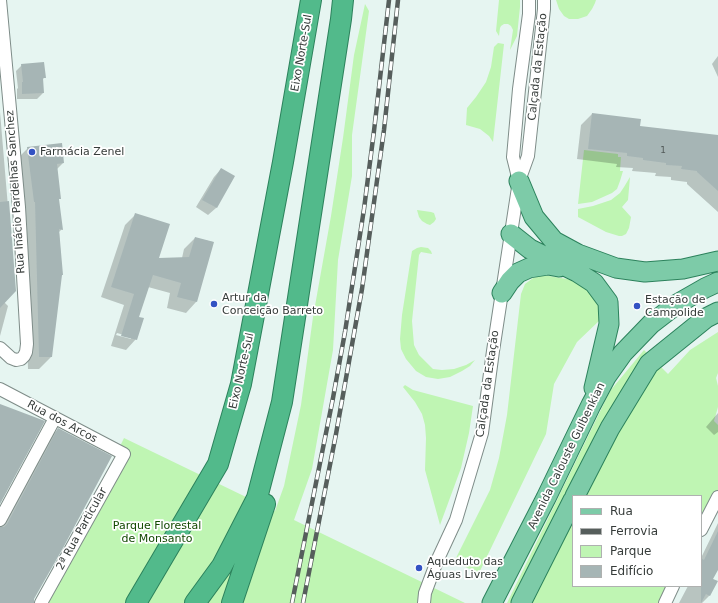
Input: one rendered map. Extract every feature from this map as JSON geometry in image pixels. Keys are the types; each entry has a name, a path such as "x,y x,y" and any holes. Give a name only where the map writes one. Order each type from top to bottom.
{"highway":[{"name":"Eixo Norte-Sul","path":"136,603 218,464 240,384 283,162 311,0"},
{"path":"195,603 222,566 257,498 282,402 343,0"},
{"path":"232,603 281,454 282,402"}],"main road":[{"path":"519,181 534,217 554,241"},
{"path":"511,234 554,241 578,254 616,268 645,272 683,269 718,261"},
{"path":"511,234 530,249 570,269 594,284 608,302 609,324 591,405"},
{"path":"502,293 510,281 518,273 529,268 548,265 570,269"},
{"name":"Avenida Calouste Gulbenkian","path":"492,603 606,377 623,354 651,324 677,304 718,282"},
{"path":"576,495 610,428 649,364 706,318 718,312"},
{"path":"521,603 572,502"}],"street":[{"name":"Rua Inácio Pardelhas Sanchez","path":"0,0 19,207 27,344 24,356 16,360 11,358 0,348"},
{"name":"Calçada da Estação","path":"519,181 513,157 519,89 529,14 529,0"},
{"name":"Calçada da Estação","path":"424,603 425,593 456,520 482,433 519,181 528,156 544,0"},
{"name":"Rua dos Arcos","path":"0,389 124,454"},
{"path":"0,520 55,418"},
{"name":"2ª Rua Particular","path":"41,603 124,454"},
{"path":"702,528 718,497"},
{"path":"665,603 673,587"}],"green space":[{"path":"499,0 520,0 517,36 510,50 513,30 511,26 504,24 501,26 499,36 496,31"},
{"path":"556,0 596,0 587,16 578,19 569,19 564,16 559,9"},
{"name":"Parque Florestal de Monsanto","path":"365,4 369,11 352,135 352,176 338,260 333,350 312,469 294,520 465,603 44,603 124,438 275,511 284,486 301,405 313,317 343,138 354,55"},
{"path":"498,43 504,44 493,142 489,136 480,129 466,125 467,108 486,82 491,67 494,47"},
{"path":"584,150 618,154 618,157 621,157 620,171 623,171 617,189 612,193 592,202 578,204"},
{"path":"630,177 628,200 622,207 631,217 626,234 619,236 606,232 578,217 578,209 611,200 620,193"},
{"path":"417,210 434,213 436,219 430,225 427,224 419,217"},
{"path":"421,247 428,248 432,254 421,252 419,255 412,321 414,345 419,355 433,369 454,369 475,360 470,366 450,377 438,379 426,377 416,371 406,359 401,349 400,339 402,315 412,251"},
{"path":"543,275 573,280 582,284 592,295 599,307 600,320 577,342 554,384 546,434 479,573 454,562 490,490 499,458 507,415 521,294 525,284 533,278"},
{"path":"718,332 718,373 716,378 718,386 718,407 714,421 718,425 718,495 702,528 702,495 572,495 572,587 674,587 666,603 507,603 610,391 644,350 668,374 690,350"},
{"path":"405,385 413,390 473,406 469,433 461,468 440,525 425,470 425,425 422,414 403,387"}],"building":[{"path":"44,62 46,78 43,78 44,93 22,94 23,82 21,64"},
{"path":"592,113 641,119 640,126 718,135 718,191 697,171 681,169 682,166 666,165 666,163 643,160 643,158 627,156 627,153 588,149"},
{"path":"62,143 64,163 57,164 63,230 59,229 63,275 52,357 39,357 35,202 27,147"},
{"path":"221,168 235,176 217,208 202,200"},
{"path":"9,201 16,291 0,308 0,202"},
{"path":"135,213 170,224 159,258 189,257 195,237 214,242 197,302 177,297 181,283 153,275 139,317 144,318 137,340 121,336 134,294 111,287"},
{"path":"0,404 45,421 0,504"},
{"path":"58,428 112,456 34,599 34,603 0,603 0,527 4,527 7,524"},
{"path":"718,531 718,570 713,579 718,581 710,596 706,594 701,603 702,559 704,560"}],"railway":[{"path":"292,603 345,332 364,209 389,0"},
{"path":"303,603 336,434 362,289 384,130 398,0"}],"place":[{"name":"Farmácia Zenel","path":"32,152"},
{"name":"Artur da Conceição Barreto","path":"214,304"},
{"name":"Estação de Campolide","path":"637,306"},
{"name":"Aqueduto das Águas Livres","path":"419,568"}]}
